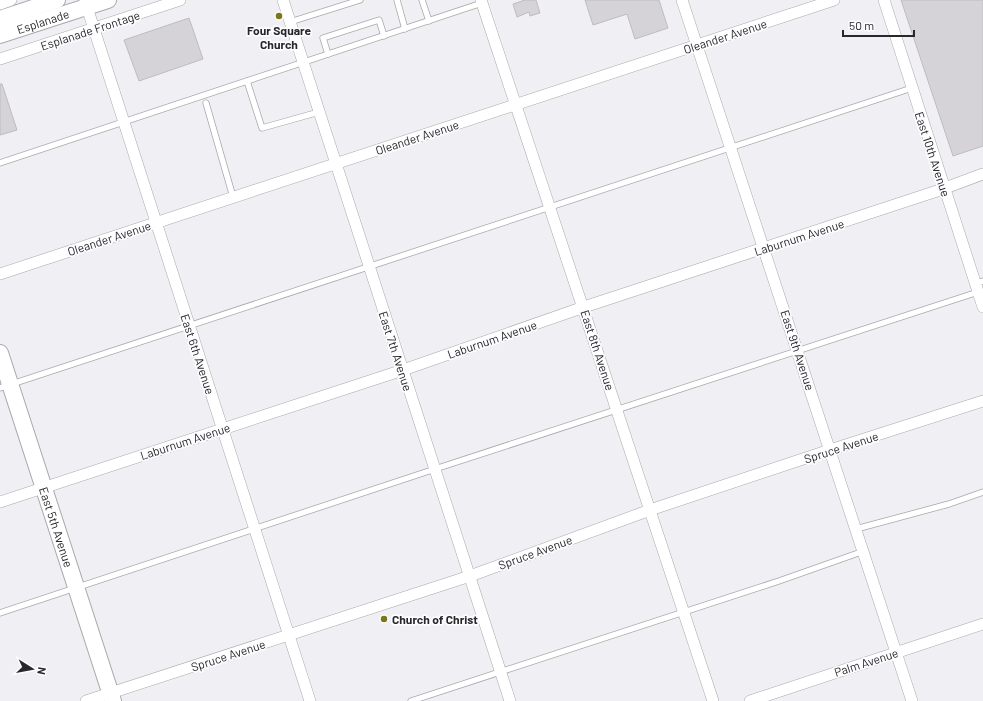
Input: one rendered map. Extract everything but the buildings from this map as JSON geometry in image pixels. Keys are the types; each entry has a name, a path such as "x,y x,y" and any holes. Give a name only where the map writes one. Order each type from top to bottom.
{"street":[{"path":"0,4 11,0"},
{"name":"Esplanade","path":"0,19 57,0"},
{"name":"Esplanade","path":"0,35 86,3 108,0"},
{"name":"Esplanade Frontage","path":"0,59 180,0"},
{"name":"East 7th Avenue","path":"283,0 510,701"},
{"name":"East 9th Avenue","path":"682,0 798,349 912,701"},
{"name":"Oleander Avenue","path":"0,274 834,0"},
{"name":"East 10th Avenue","path":"884,0 945,188 979,286 983,308"},
{"name":"East 8th Avenue","path":"482,2 584,307 712,701"},
{"name":"East 6th Avenue","path":"86,3 310,701"},
{"name":"Laburnum Avenue","path":"0,502 402,370 584,307 764,249 983,174"},
{"name":"East 5th Avenue","path":"0,353 5,387 44,487 112,697"},
{"name":"Spruce Avenue","path":"86,701 112,697 289,635 470,576 650,510 983,401"},
{"name":"Palm Avenue","path":"750,701 983,624"}],"lane":[{"path":"290,22 360,0"},
{"path":"396,0 405,29"},
{"path":"422,0 429,21"},
{"path":"0,163 429,21 482,2"},
{"path":"328,54 323,38 379,20 384,36"},
{"path":"247,81 262,128 319,112"},
{"path":"5,387 189,325 912,88"},
{"path":"206,104 233,197"},
{"path":"0,613 254,528 617,410 979,286"},
{"path":"856,529 949,504 983,492"},
{"path":"411,701 683,611 779,581 864,551"}],"place":[{"name":"Four Square Church","path":"279,16"},
{"name":"Church of Christ","path":"384,619"}]}
